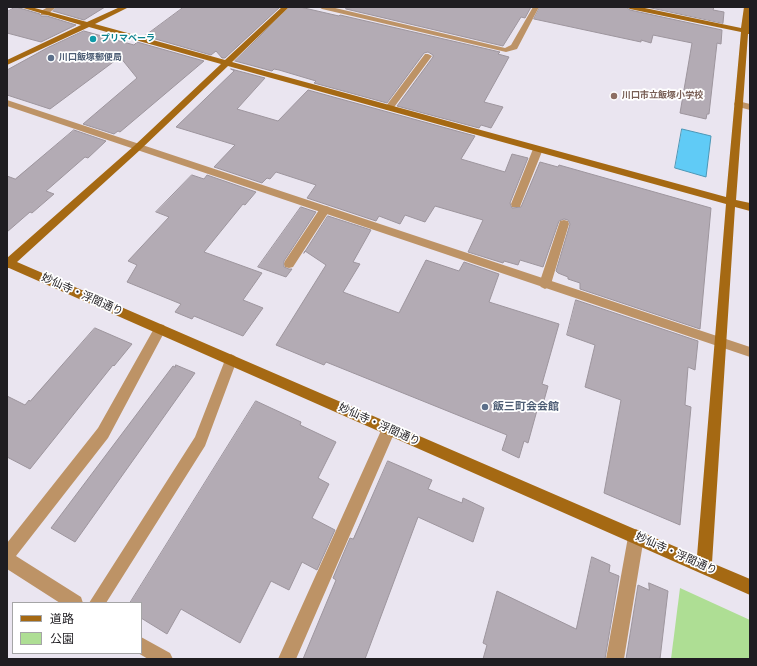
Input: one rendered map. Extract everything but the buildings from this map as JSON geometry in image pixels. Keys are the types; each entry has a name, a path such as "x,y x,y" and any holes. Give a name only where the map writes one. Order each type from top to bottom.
{"street":[{"path":"23,7 750,207"},
{"path":"44,13 53,7"},
{"path":"7,63 126,7"},
{"path":"7,263 137,148 286,7"},
{"path":"322,7 506,50 514,48 536,7"},
{"path":"630,7 747,31"},
{"path":"704,566 732,202 738,104 747,31 747,7"},
{"path":"389,108 428,56"},
{"path":"7,103 137,148 750,352"},
{"path":"738,104 750,107"},
{"path":"516,204 538,149"},
{"path":"289,264 325,210"},
{"path":"546,284 564,224"},
{"name":"妙仙寺・浮間通り","path":"7,263 750,587"},
{"path":"7,555 103,432 160,329"},
{"path":"98,602 200,441 232,360"},
{"path":"287,659 389,429"},
{"path":"615,659 636,537"},
{"path":"7,560 73,602"},
{"path":"142,646 164,659"}],"green space":[{"path":"680,588 750,620 750,659 671,659"}],"water":[{"path":"682,129 711,136 706,177 675,168"}],"place":[{"name":"プリマベーラ","path":"93,39"},
{"name":"川口飯塚郵便局","path":"51,58"},
{"name":"川口市立飯塚小学校","path":"614,96"},
{"name":"飯三町会会館","path":"485,407"}]}
